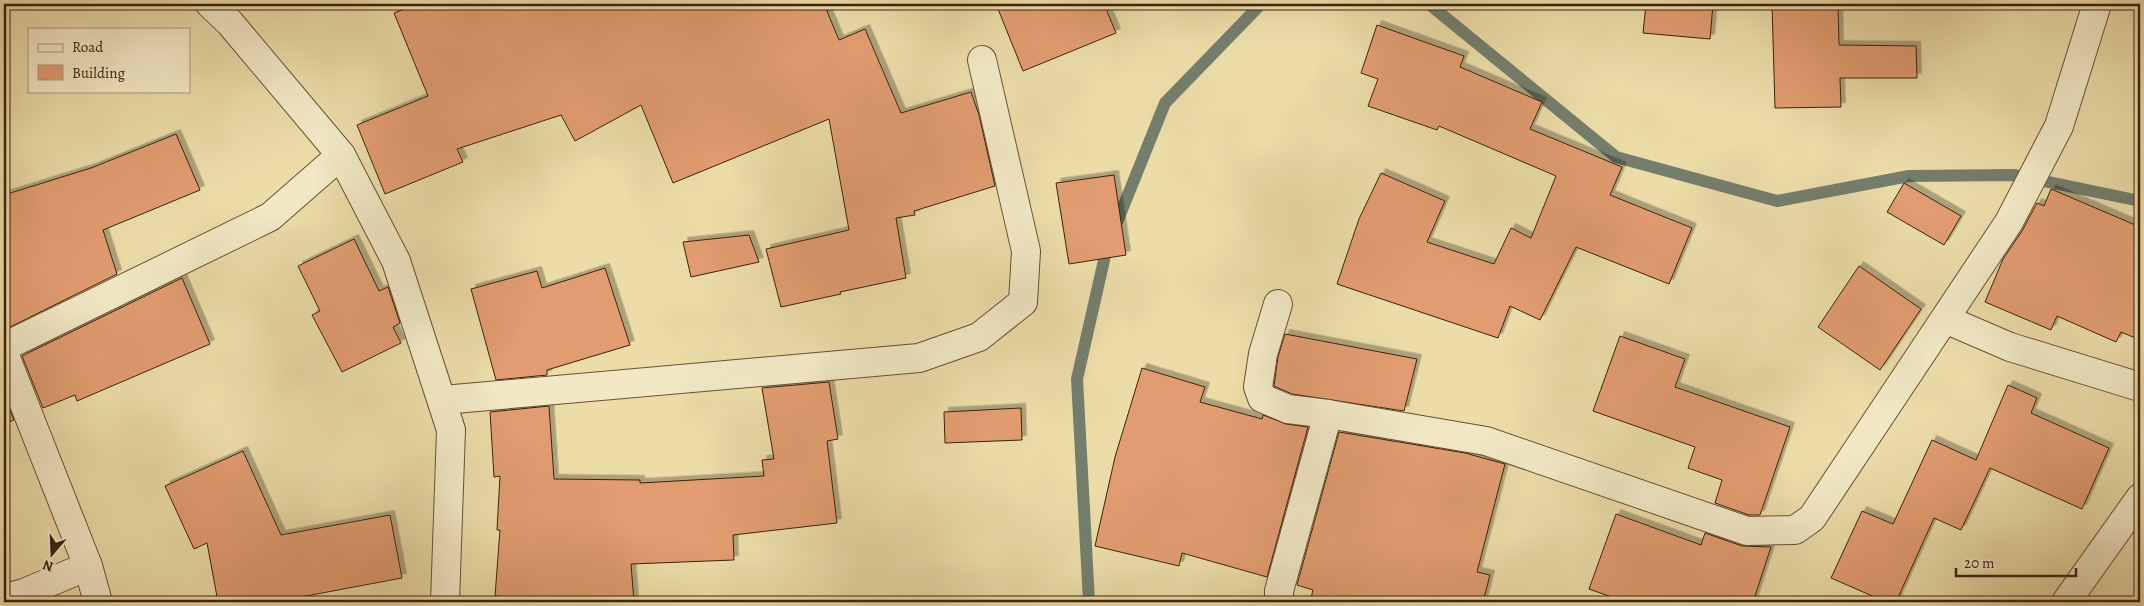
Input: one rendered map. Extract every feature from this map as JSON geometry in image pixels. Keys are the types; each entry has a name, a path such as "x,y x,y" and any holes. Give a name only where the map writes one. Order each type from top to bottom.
{"street":[{"path":"210,4 230,23 341,154 396,261 451,430 445,602"},
{"path":"1278,304 1263,354 1258,387 1262,398 1288,409 1486,441 1747,532 1795,530 1812,518 1838,476 1883,413 2009,222 2058,126 2097,4"},
{"path":"442,400 919,358 979,337 1023,302 1026,251 982,60"},
{"path":"4,347 270,217 341,154"},
{"path":"1945,319 2010,347 2140,387"},
{"path":"4,353 88,566 98,602"},
{"path":"1279,602 1279,591 1328,414"},
{"path":"2066,602 2140,498"},
{"path":"4,598 24,593 88,566"}],"building":[{"path":"417,4 824,4 839,40 865,29 901,113 971,92 979,115 995,186 914,211 915,215 896,218 906,278 781,307 766,249 849,230 829,119 673,183 641,105 575,141 561,115 457,149 463,162 385,194 357,125 428,96 394,13"},
{"path":"996,4 1104,4 1116,33 1023,71"},
{"path":"1646,4 1713,4 1710,39 1643,33"},
{"path":"1772,4 1838,4 1839,45 1916,46 1917,78 1840,78 1841,107 1775,108"},
{"path":"1377,25 1464,56 1460,67 1542,102 1530,129 1622,167 1610,195 1692,228 1669,284 1576,247 1540,320 1510,306 1498,338 1337,284 1359,219 1381,173 1445,201 1427,242 1494,264 1511,228 1531,238 1556,176 1439,126 1437,130 1368,106 1378,79 1361,73"},
{"path":"176,134 200,190 103,230 117,274 4,330 4,195 91,168"},
{"path":"1114,175 1126,255 1069,264 1056,183"},
{"path":"1904,183 1961,216 1944,245 1887,212"},
{"path":"2051,189 2140,227 2140,340 2121,332 2116,342 2057,316 2051,330 1985,302 2003,259 2022,231 2037,203 2044,206"},
{"path":"749,235 759,262 691,277 683,242"},
{"path":"354,239 379,291 388,287 400,323 393,327 401,343 342,372 312,315 320,311 298,266"},
{"path":"1859,266 1921,309 1880,370 1818,327"},
{"path":"605,268 630,345 547,370 547,375 496,380 471,289 537,271 542,288"},
{"path":"182,278 210,344 77,401 75,395 43,408 22,356"},
{"path":"1285,334 1417,359 1404,411 1292,394 1274,386 1278,357"},
{"path":"1620,336 1685,359 1675,387 1790,427 1760,515 1749,515 1715,503 1722,480 1688,468 1695,447 1593,411"},
{"path":"1142,368 1205,387 1200,402 1262,419 1263,415 1286,424 1308,427 1267,577 1182,553 1179,566 1095,546 1115,457"},
{"path":"829,382 838,439 827,441 837,523 733,535 734,560 631,564 634,602 561,602 495,596 500,530 497,530 500,476 494,477 490,412 549,406 554,479 640,480 640,483 764,476 762,460 774,459 762,388"},
{"path":"2008,385 2037,398 2031,413 2109,448 2082,509 1990,468 1961,530 1934,518 1896,602 1886,602 1831,578 1862,511 1893,524 1932,440 1976,460"},
{"path":"4,395 14,420 4,424"},
{"path":"1021,408 1022,440 945,443 944,412"},
{"path":"1339,432 1465,453 1505,464 1477,572 1490,575 1483,602 1310,602 1313,590 1297,585"},
{"path":"243,451 281,535 390,515 402,578 274,602 218,602 207,543 194,549 165,486"},
{"path":"1616,514 1701,545 1705,533 1742,546 1771,547 1753,602 1626,602 1589,589"}],"waterway":[{"path":"1089,602 1077,379 1107,247 1165,103 1261,4"},
{"path":"1429,4 1616,157 1777,201 1909,176 2015,175 2140,201"}]}
